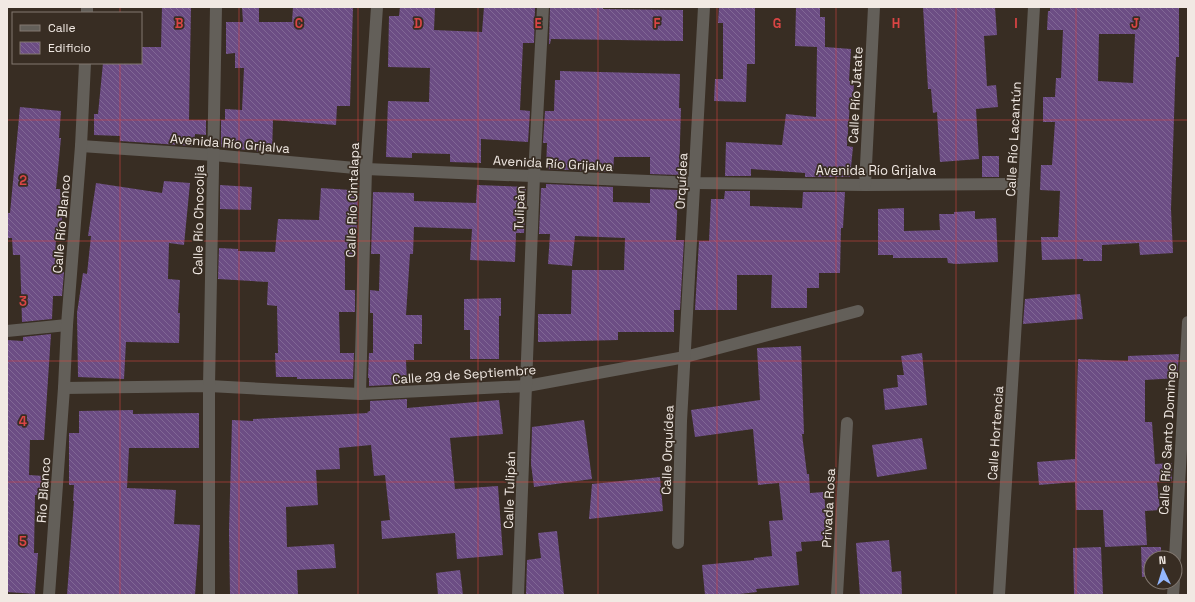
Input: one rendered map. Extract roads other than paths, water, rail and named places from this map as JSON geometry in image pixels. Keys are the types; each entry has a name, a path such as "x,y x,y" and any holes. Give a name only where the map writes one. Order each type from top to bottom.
{"street":[{"name":"Calle Río Chocolja","path":"209,595 209,386 216,7"},
{"name":"Calle Río Cintalapa","path":"360,394 366,168 377,7"},
{"name":"Tulipàn","path":"527,386 534,176 543,7"},
{"name":"Orquídea","path":"685,358 704,7"},
{"name":"Calle Río Jatate","path":"865,185 874,7"},
{"name":"Calle Río Lacantún","path":"1020,272 1034,7"},
{"name":"Calle Río Blanco","path":"64,388 67,325 81,146 85,64"},
{"name":"Avenida Río Grijalva","path":"81,146 366,168 695,183 865,185 1024,184"},
{"name":"Calle Hortencia","path":"999,595 1020,272"},
{"name":"Calle 29 de Septiembre","path":"64,388 209,386 360,394 527,386 685,358 858,310"},
{"name":"Calle Río Santo Domingo","path":"1175,550 1188,322"},
{"path":"7,331 67,325"},
{"name":"Calle Orquídea","path":"678,543 681,421 685,358"},
{"name":"Calle Tulipán","path":"518,595 527,386"},
{"name":"Río Blanco","path":"49,595 64,388"},
{"name":"Privada Rosa","path":"837,595 847,423"}]}
